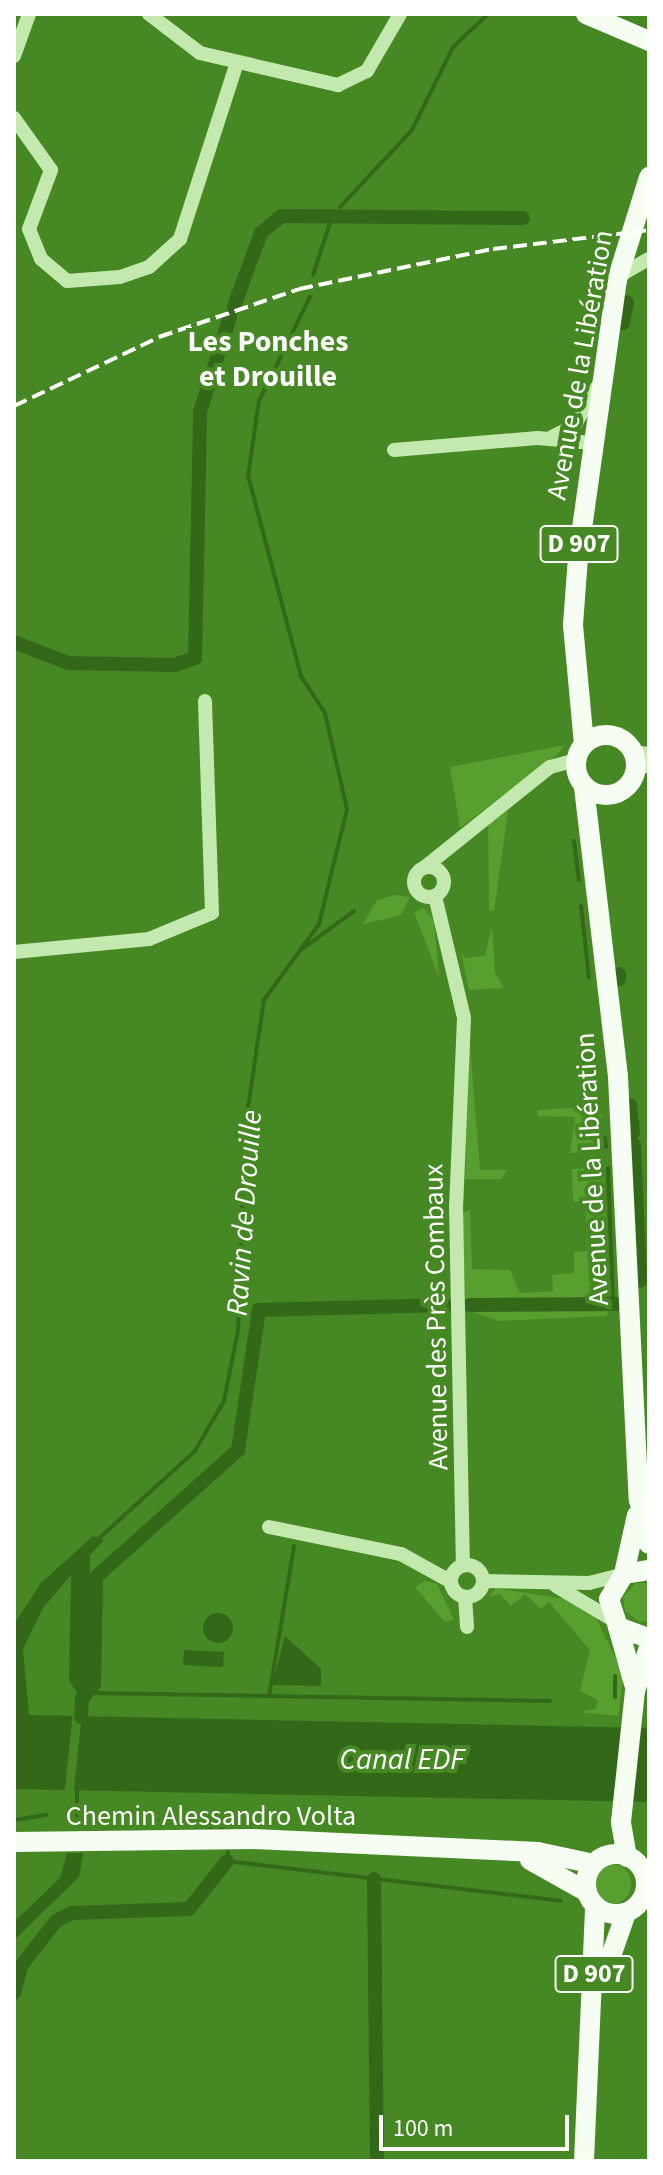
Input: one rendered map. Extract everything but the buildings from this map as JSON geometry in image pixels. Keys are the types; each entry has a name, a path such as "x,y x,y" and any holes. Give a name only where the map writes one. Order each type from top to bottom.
{"main road":[{"path":"586,14 649,41"},
{"name":"Avenue de la Libération","path":"649,177 627,239 617,280 592,443 573,625 580,752 593,791 590,837 618,1077 639,1499 649,1544"},
{"path":"580,709 604,735 642,760 628,786 593,791"},
{"path":"580,752 604,735"},
{"name":"Avenue de la Libération","path":"615,1624 609,1599 624,1574 639,1499"},
{"path":"624,1574 649,1570"},
{"path":"615,1624 649,1638"},
{"path":"615,1624 635,1691"},
{"path":"621,1822 647,1892 626,1913 591,1898 599,1861 621,1822 635,1691 649,1647"},
{"name":"Chemin Alessandro Volta","path":"14,1842 89,1846 252,1839 504,1850 599,1861 638,1862"},
{"name":"Chemin Alessandro Volta","path":"504,1850 558,1870 591,1898"},
{"name":"D 907","path":"584,2161 591,2043 591,1898"},
{"name":"D 907","path":"591,2043 614,1931 626,1913"}],"street":[{"path":"14,56 29,14"},
{"path":"149,14 200,53 322,84 351,83 367,71 400,14"},
{"path":"14,118 51,170 29,229 41,259 67,281 120,277 149,267 180,239 237,62"},
{"path":"617,280 649,258 627,239"},
{"path":"548,437 574,426 601,380"},
{"path":"394,450 548,437 592,443"},
{"path":"14,952 149,939 212,913 205,701"},
{"path":"424,865 443,875 435,896 414,887 424,865 550,767 580,752"},
{"name":"Avenue des Près Combaux","path":"435,896 464,1018 456,1205 468,1549 474,1572"},
{"path":"269,1527 328,1548 401,1554 450,1581 465,1597"},
{"path":"450,1581 474,1572 548,1583 624,1574"},
{"path":"467,1627 465,1597 474,1572"},
{"path":"548,1583 615,1624"}],"shaded area":[{"path":"565,745 558,754 460,828 450,767"},
{"path":"509,805 494,911 489,911 488,820"},
{"path":"395,895 410,897 401,915 363,924 377,900"},
{"path":"423,908 434,920 439,978 414,912"},
{"path":"492,925 495,973 504,988 469,990 460,947 464,958 485,956"},
{"path":"469,1034 480,1170 507,1170 501,1179 465,1179"},
{"path":"601,1106 602,1147 593,1152 570,1153 575,1117 538,1116 537,1110"},
{"path":"604,1167 608,1298 537,1304 609,1306 607,1316 499,1321 466,1310 462,1213 470,1210 472,1269 510,1270 520,1293 553,1291 552,1275 574,1273 574,1252 587,1251 585,1202 573,1202 572,1169"},
{"path":"333,1301 448,1301 448,1311 333,1311"},
{"path":"425,1581 437,1584 454,1620 445,1622 415,1587"},
{"path":"636,1583 649,1583 649,1621 640,1622 625,1611 623,1597"},
{"path":"496,1588 566,1599 592,1610 624,1675 618,1716 579,1712 595,1709 598,1700 580,1691 590,1650 549,1602 541,1609 525,1594 511,1606 500,1594 489,1597"},
{"path":"611,1864 625,1870 631,1884 625,1898 611,1904 597,1898 591,1884 597,1870"}],"water":[{"name":"Canal EDF","path":"93,1536 104,1540 90,1555 89,1682 76,1692 69,1680 71,1575 43,1608 23,1649 29,1715 649,1728 649,1802 14,1789 14,1624 41,1583"},
{"path":"218,1613 224,1614 232,1622 232,1634 224,1642 218,1643 212,1642 204,1634 203,1628 204,1622 212,1614"},
{"path":"285,1636 321,1669 321,1686 272,1685"},
{"path":"184,1650 224,1652 223,1667 183,1665"},
{"path":"67,1853 83,1853 79,1877 14,1940 14,1922 60,1878"}],"pier":[{"path":"73,1712 82,1713 73,1794 64,1794"}],"waterway":[{"name":"Ravin de Drouille","path":"340,207 412,130 453,47 488,14"},
{"path":"234,306 261,233 281,216 523,218"},
{"name":"Ravin de Drouille","path":"313,275 331,220"},
{"name":"Ravin de Drouille","path":"95,1542 195,1451 224,1401 238,1331 245,1128 264,1000 319,924 347,809 325,713 301,676 248,476 259,401 310,297"},
{"path":"623,323 627,302"},
{"path":"14,642 68,663 174,665 195,658 200,412 230,317"},
{"path":"574,841 579,880"},
{"path":"581,906 589,978"},
{"path":"301,950 354,911"},
{"path":"619,974 619,979"},
{"path":"630,1105 633,1133"},
{"path":"605,1138 606,1147"},
{"path":"634,1145 640,1281"},
{"path":"608,1168 613,1305"},
{"path":"470,1305 617,1304"},
{"path":"81,1717 82,1699 94,1684 96,1577 238,1450 259,1310 446,1305"},
{"path":"269,1696 294,1546"},
{"path":"615,1676 615,1697"},
{"path":"79,1688 79,1720"},
{"path":"93,1693 550,1701"},
{"path":"77,1788 77,1816"},
{"path":"85,1814 231,1829"},
{"path":"14,1820 47,1815"},
{"path":"228,1852 227,1861 561,1901"},
{"path":"14,1993 21,1966 56,1921 72,1913 189,1909 227,1861"},
{"path":"374,1879 377,2161"}],"railway":[{"path":"14,406 159,337 299,289 493,249 649,230"}],"district":[{"name":"Les Ponches et Drouille","path":"268,359"}]}
